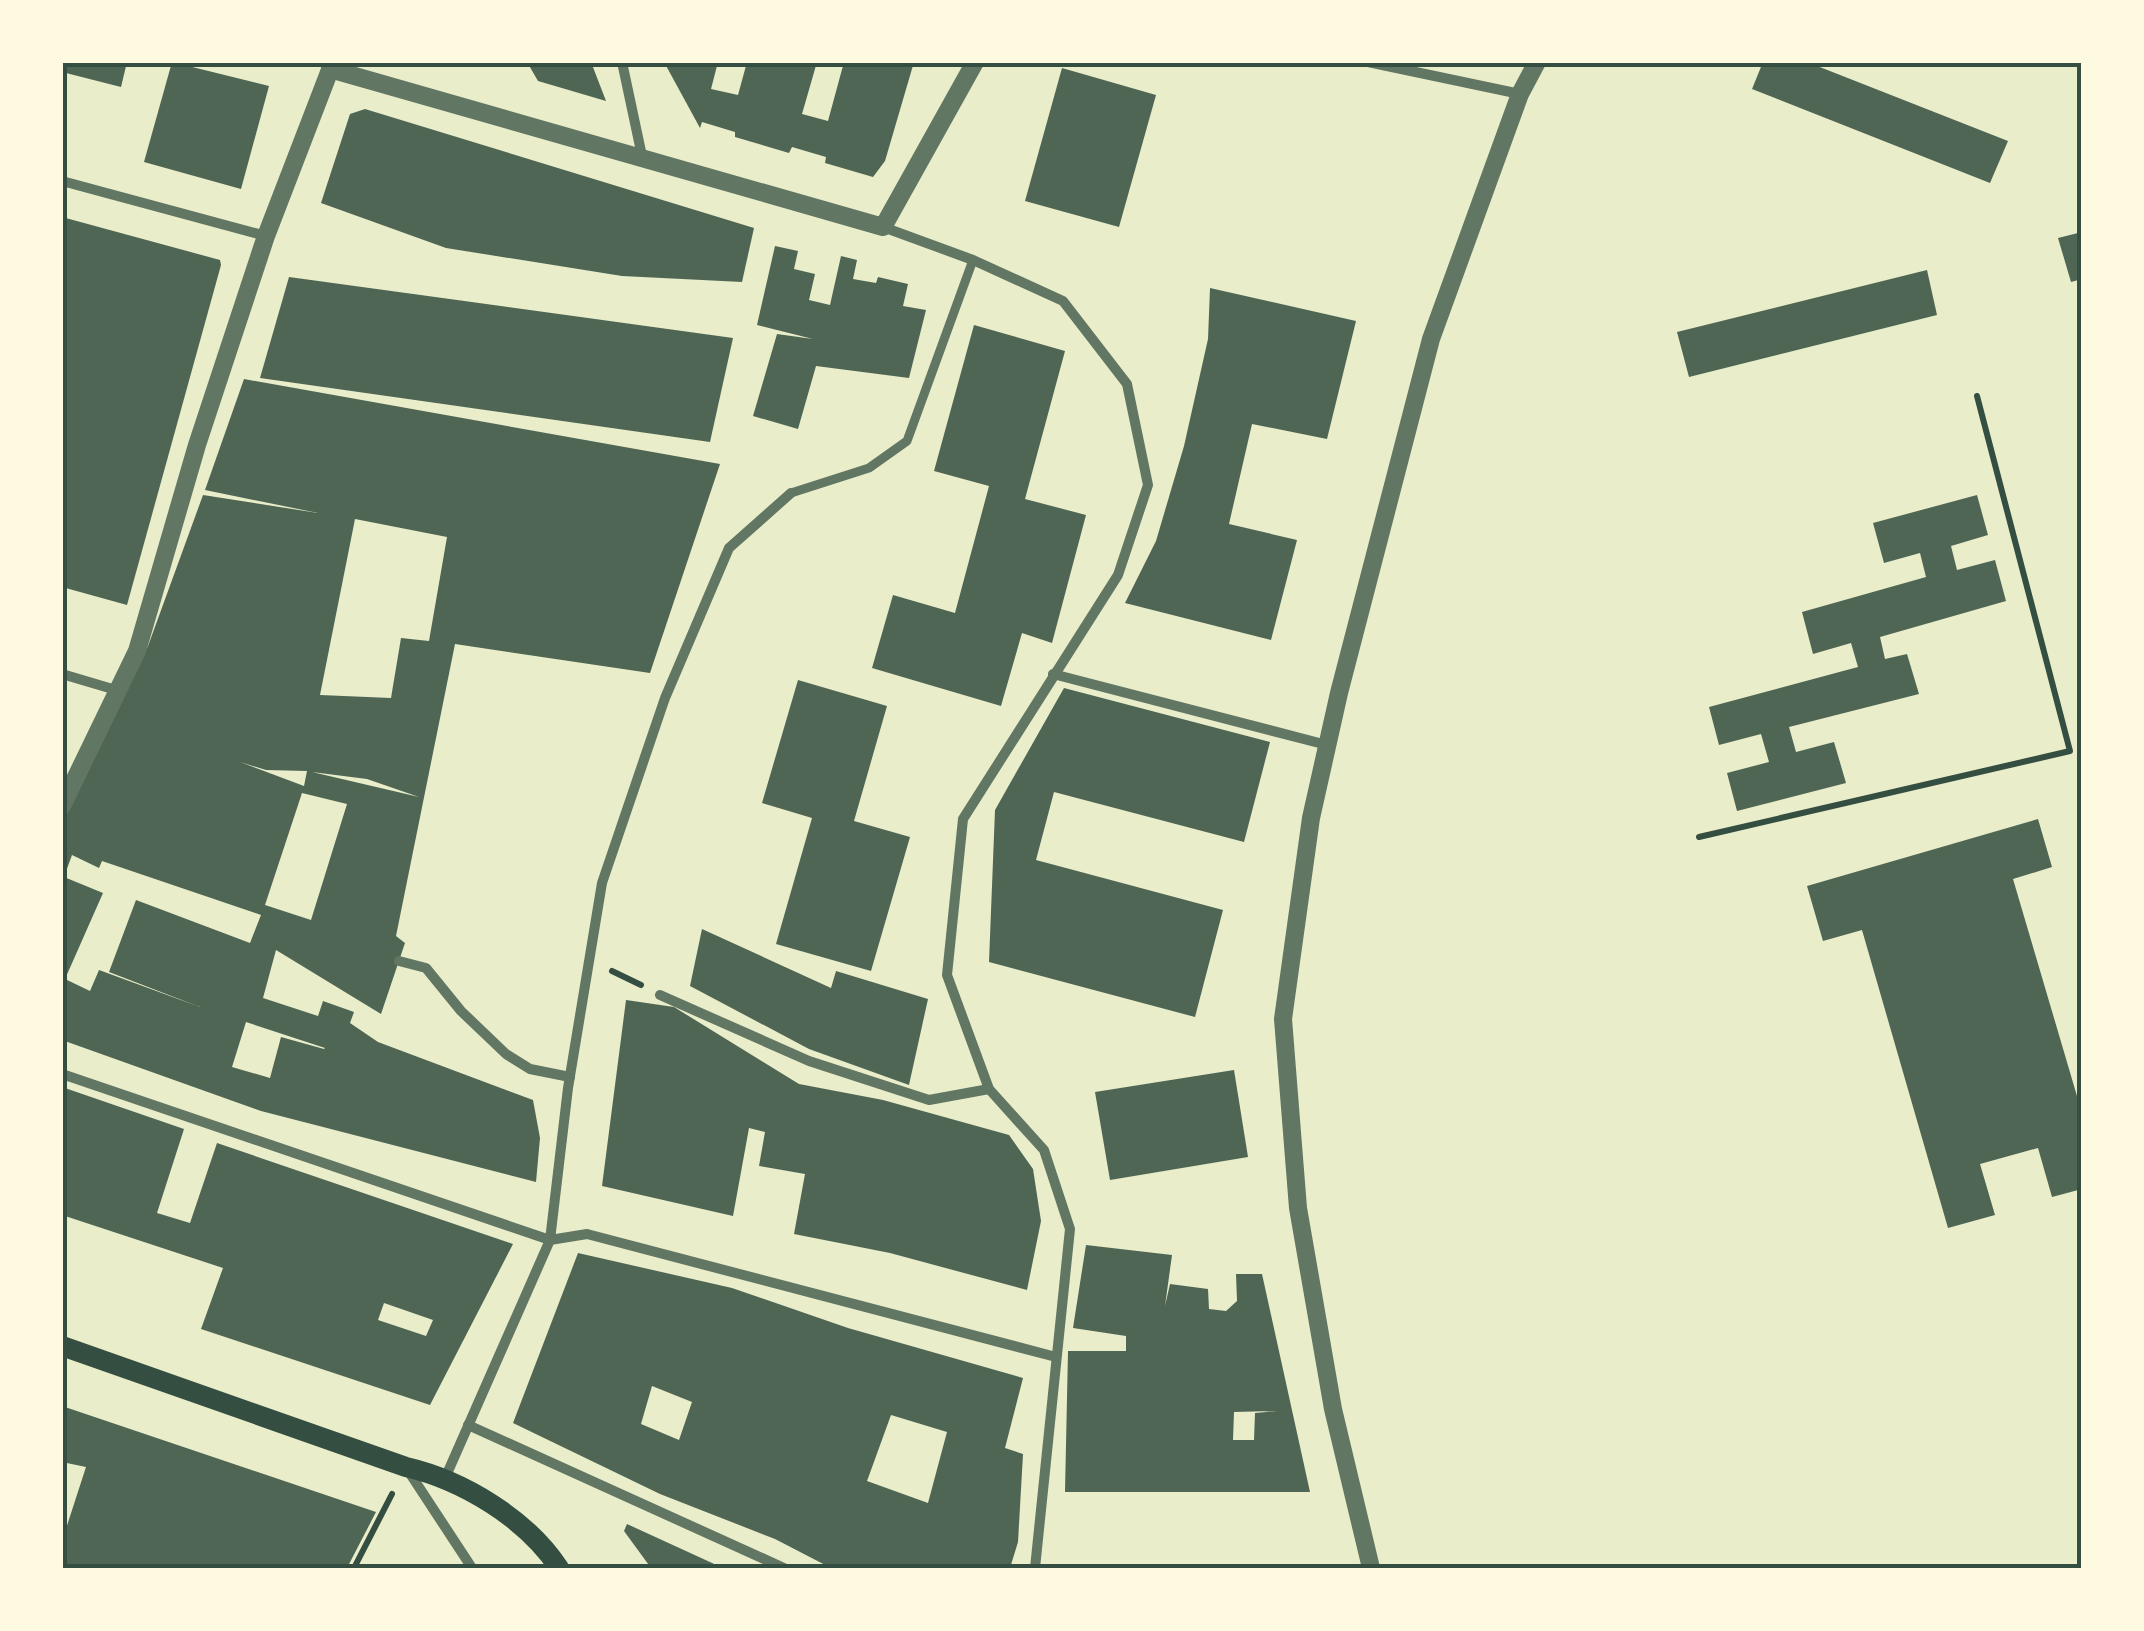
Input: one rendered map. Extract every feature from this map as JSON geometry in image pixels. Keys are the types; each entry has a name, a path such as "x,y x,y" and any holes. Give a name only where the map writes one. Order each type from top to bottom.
{"main road":[{"path":"62,1346 406,1467 446,1476 516,1524 558,1568"}],"street":[{"path":"622,62 642,156"},
{"path":"883,227 975,62"},
{"path":"1368,62 1520,94"},
{"path":"1371,1568 1333,1409 1298,1208 1284,1019 1311,818 1431,339 1520,94 1537,62"},
{"path":"62,806 137,651 197,445 266,236 331,66 883,227 973,260 1063,301 1127,384 1148,485 1118,575 963,819 947,975 989,1089 1044,1150 1070,1229 1035,1568"},
{"path":"62,181 266,236"},
{"path":"446,1476 550,1240 570,1078 602,884 665,698 729,548 791,493 868,468 907,441 973,260"},
{"path":"62,674 116,690"},
{"path":"1052,674 1327,745"},
{"path":"399,962 426,968 461,1011 506,1054 530,1069 570,1078"},
{"path":"660,995 809,1061 930,1100 989,1089"},
{"path":"62,1074 550,1240 587,1234 1056,1357"},
{"path":"468,1425 784,1568"},
{"path":"406,1467 472,1568"}],"path":[{"path":"1699,838 2070,752 1977,396"},
{"path":"589,960 660,995"},
{"path":"354,1568 406,1467"}],"building":[{"path":"62,62 127,62 121,87 62,72"},
{"path":"172,62 269,86 241,189 144,162"},
{"path":"527,62 591,62 606,101 538,81"},
{"path":"664,62 718,62 711,89 738,95 747,62 817,62 802,114 828,121 844,62 914,62 885,161 873,177 825,163 826,157 792,147 789,153 735,137 735,132 702,122 700,128"},
{"path":"1763,62 1807,62 2008,141 1990,183 1752,89"},
{"path":"1062,68 1156,95 1119,227 1025,201"},
{"path":"365,109 754,228 742,282 622,276 446,248 321,203 350,114"},
{"path":"62,217 220,260 221,265 127,605 62,587"},
{"path":"2082,232 2082,279 2071,282 2058,238"},
{"path":"775,246 798,251 794,269 815,274 809,300 830,305 841,256 857,260 853,279 876,283 878,277 908,284 903,306 926,310 909,378 816,366 798,429 753,416 777,334 813,339 757,325"},
{"path":"1927,270 1937,315 1689,377 1677,332"},
{"path":"289,277 733,338 710,442 260,378"},
{"path":"1210,288 1356,321 1327,439 1252,424 1229,524 1297,540 1271,640 1125,603 1156,541 1184,446 1208,339"},
{"path":"974,325 1065,351 1025,499 1086,515 1052,643 1022,633 1001,706 872,668 893,595 955,613 989,486 934,471"},
{"path":"244,379 720,464 650,673 455,644 396,936 405,943 381,1014 276,950 263,998 318,1016 323,1001 354,1012 350,1023 378,1042 533,1100 540,1138 536,1182 261,1111 62,1040 62,819 148,646 203,495 318,513 205,490","holes":["355,519 447,537 429,641 401,638 391,698 320,695","240,762 266,770 307,771 304,786","312,772 367,779 419,797","302,793 347,804 311,920 265,905","72,855 99,868 102,861 261,915 250,943 136,900 109,972 200,1007 99,970 90,991 65,979 103,893 64,877","246,1022 325,1048 281,1037 270,1078 232,1067"]},
{"path":"1977,495 1988,535 1951,546 1957,570 1995,560 2006,601 1880,637 1885,659 1907,654 1919,694 1789,727 1796,752 1834,742 1846,783 1737,811 1727,773 1769,762 1761,734 1719,745 1709,707 1858,667 1851,643 1813,654 1802,612 1926,577 1920,553 1884,563 1873,523"},
{"path":"798,680 887,706 854,821 910,837 871,971 776,944 812,818 762,803"},
{"path":"1064,688 1270,742 1244,842 1054,792 1036,860 1223,910 1195,1017 989,962 995,810"},
{"path":"2038,819 2052,867 2013,879 2082,1113 2082,1189 2052,1197 2038,1148 1980,1164 1995,1215 1948,1228 1862,930 1823,941 1807,886"},
{"path":"702,929 831,988 836,971 928,999 909,1085 809,1049 690,986"},
{"path":"626,1000 674,1007 799,1084 883,1100 1009,1135 1033,1169 1041,1221 1027,1290 890,1253 794,1234 805,1174 759,1166 765,1132 749,1128 733,1216 602,1186"},
{"path":"1234,1070 1248,1157 1110,1180 1095,1092"},
{"path":"62,1087 184,1129 157,1213 190,1223 217,1143 513,1244 430,1405 201,1329 223,1268 62,1215","holes":["384,1303 433,1320 426,1336 378,1320"]},
{"path":"1086,1245 1172,1255 1165,1306 1170,1284 1208,1289 1209,1309 1226,1311 1237,1301 1236,1274 1262,1274 1310,1492 1065,1492 1068,1351 1126,1351 1126,1336 1073,1328","holes":["1277,1411 1255,1413 1254,1440 1233,1440 1234,1412"]},
{"path":"578,1253 732,1288 848,1328 1023,1378 1005,1448 1023,1454 1018,1542 1010,1568 831,1568 775,1539 660,1494 513,1423","holes":["652,1386 692,1402 679,1440 641,1424","891,1415 947,1432 928,1503 867,1481"]},
{"path":"62,1406 376,1512 347,1568 62,1568 62,1541 86,1467 62,1462"},
{"path":"627,1524 723,1568 651,1568 624,1531"}]}
